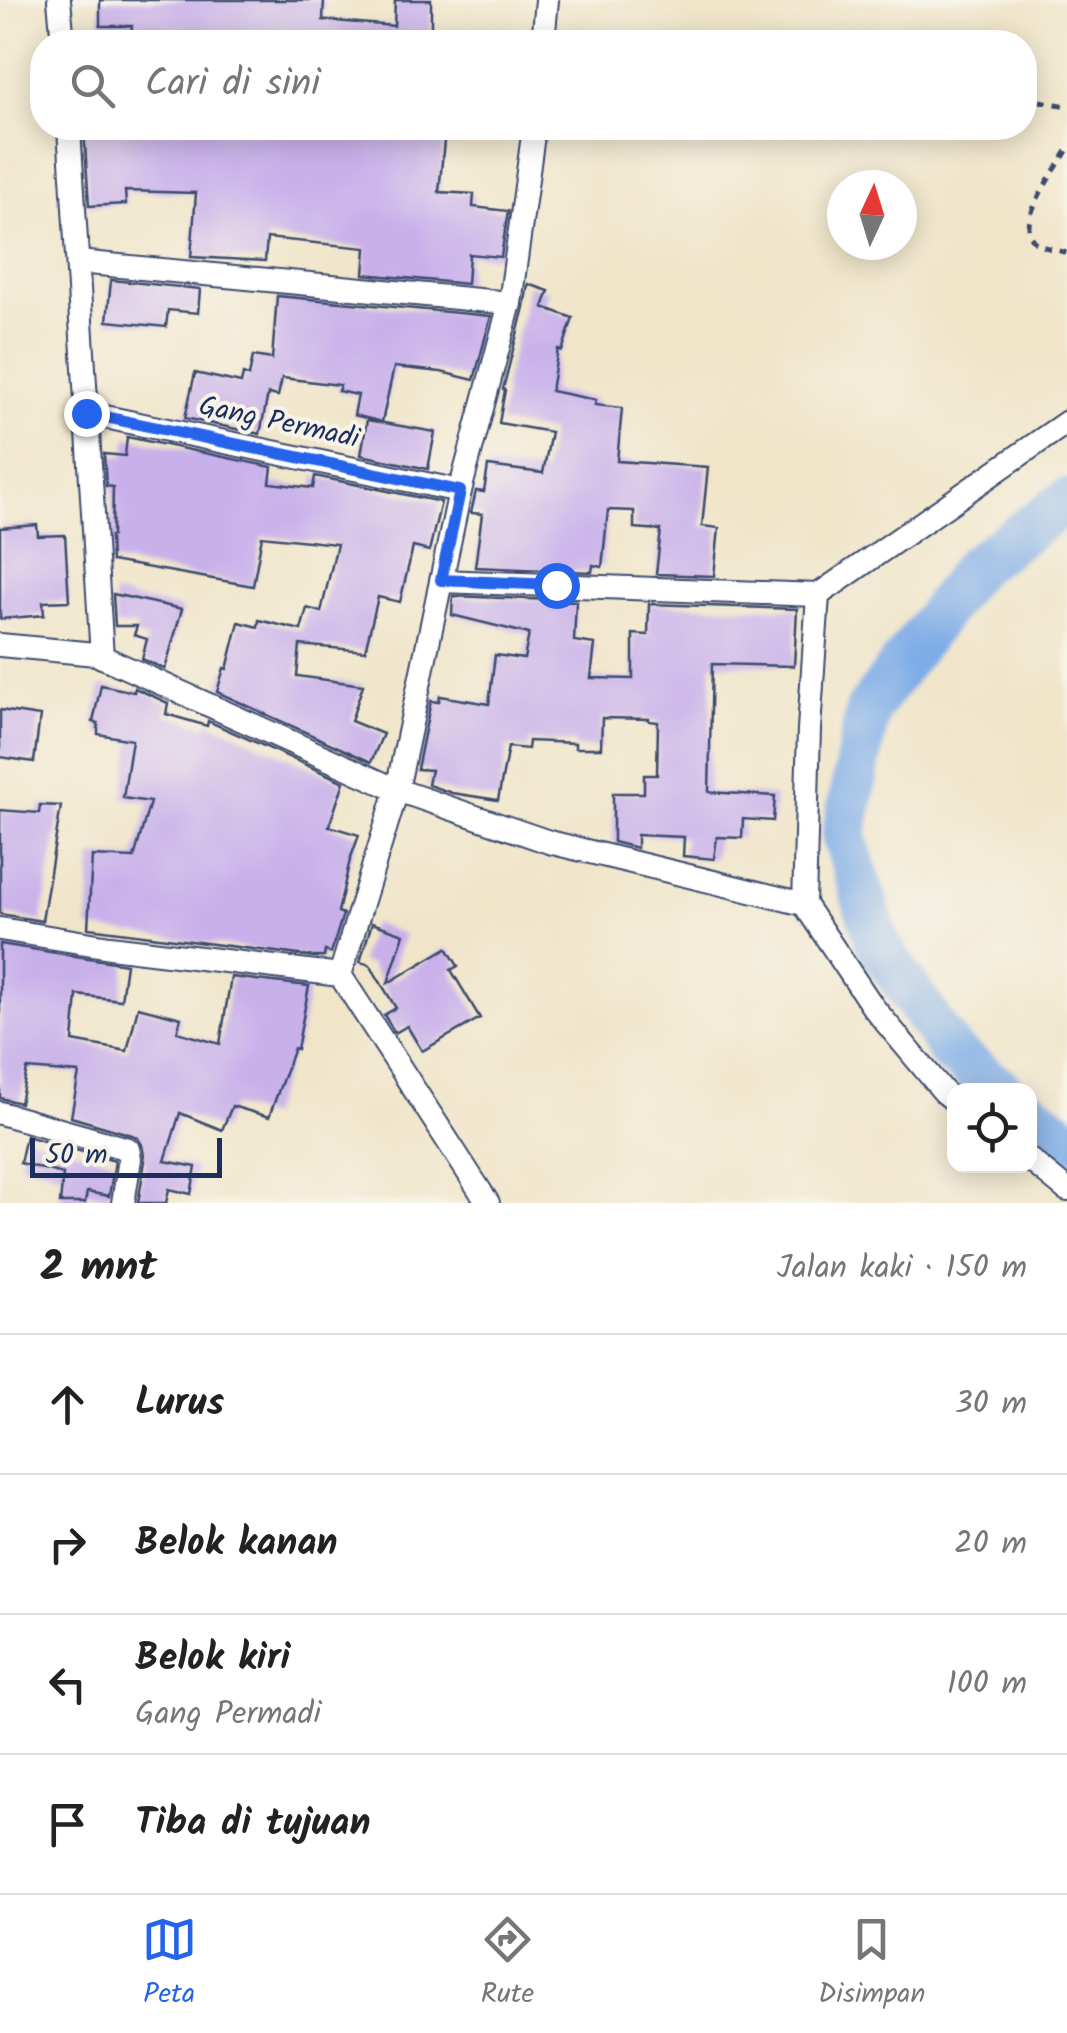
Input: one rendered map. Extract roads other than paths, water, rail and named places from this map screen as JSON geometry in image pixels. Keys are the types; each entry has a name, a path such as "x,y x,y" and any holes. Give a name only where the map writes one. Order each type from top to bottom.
{"street":[{"path":"59,0 65,30"},
{"path":"543,30 547,0"},
{"path":"69,140 86,413 92,655"},
{"path":"340,975 397,790 460,491 510,303 526,140"},
{"path":"78,262 510,303"},
{"name":"Gang Permadi","path":"86,413 460,491"},
{"path":"441,580 818,595 1067,422"},
{"path":"818,595 804,904 873,1008 947,1094"},
{"path":"0,645 92,655 397,790 549,842 804,904"},
{"path":"0,928 110,947 340,975"},
{"path":"340,975 488,1203"},
{"path":"0,1114 128,1149 123,1203"},
{"path":"1037,1166 1067,1190"}],"waterway":[{"path":"993,1083 952,1053 879,946 844,836 868,709 974,567 1067,501"},
{"path":"1037,1116 1067,1139"}]}
